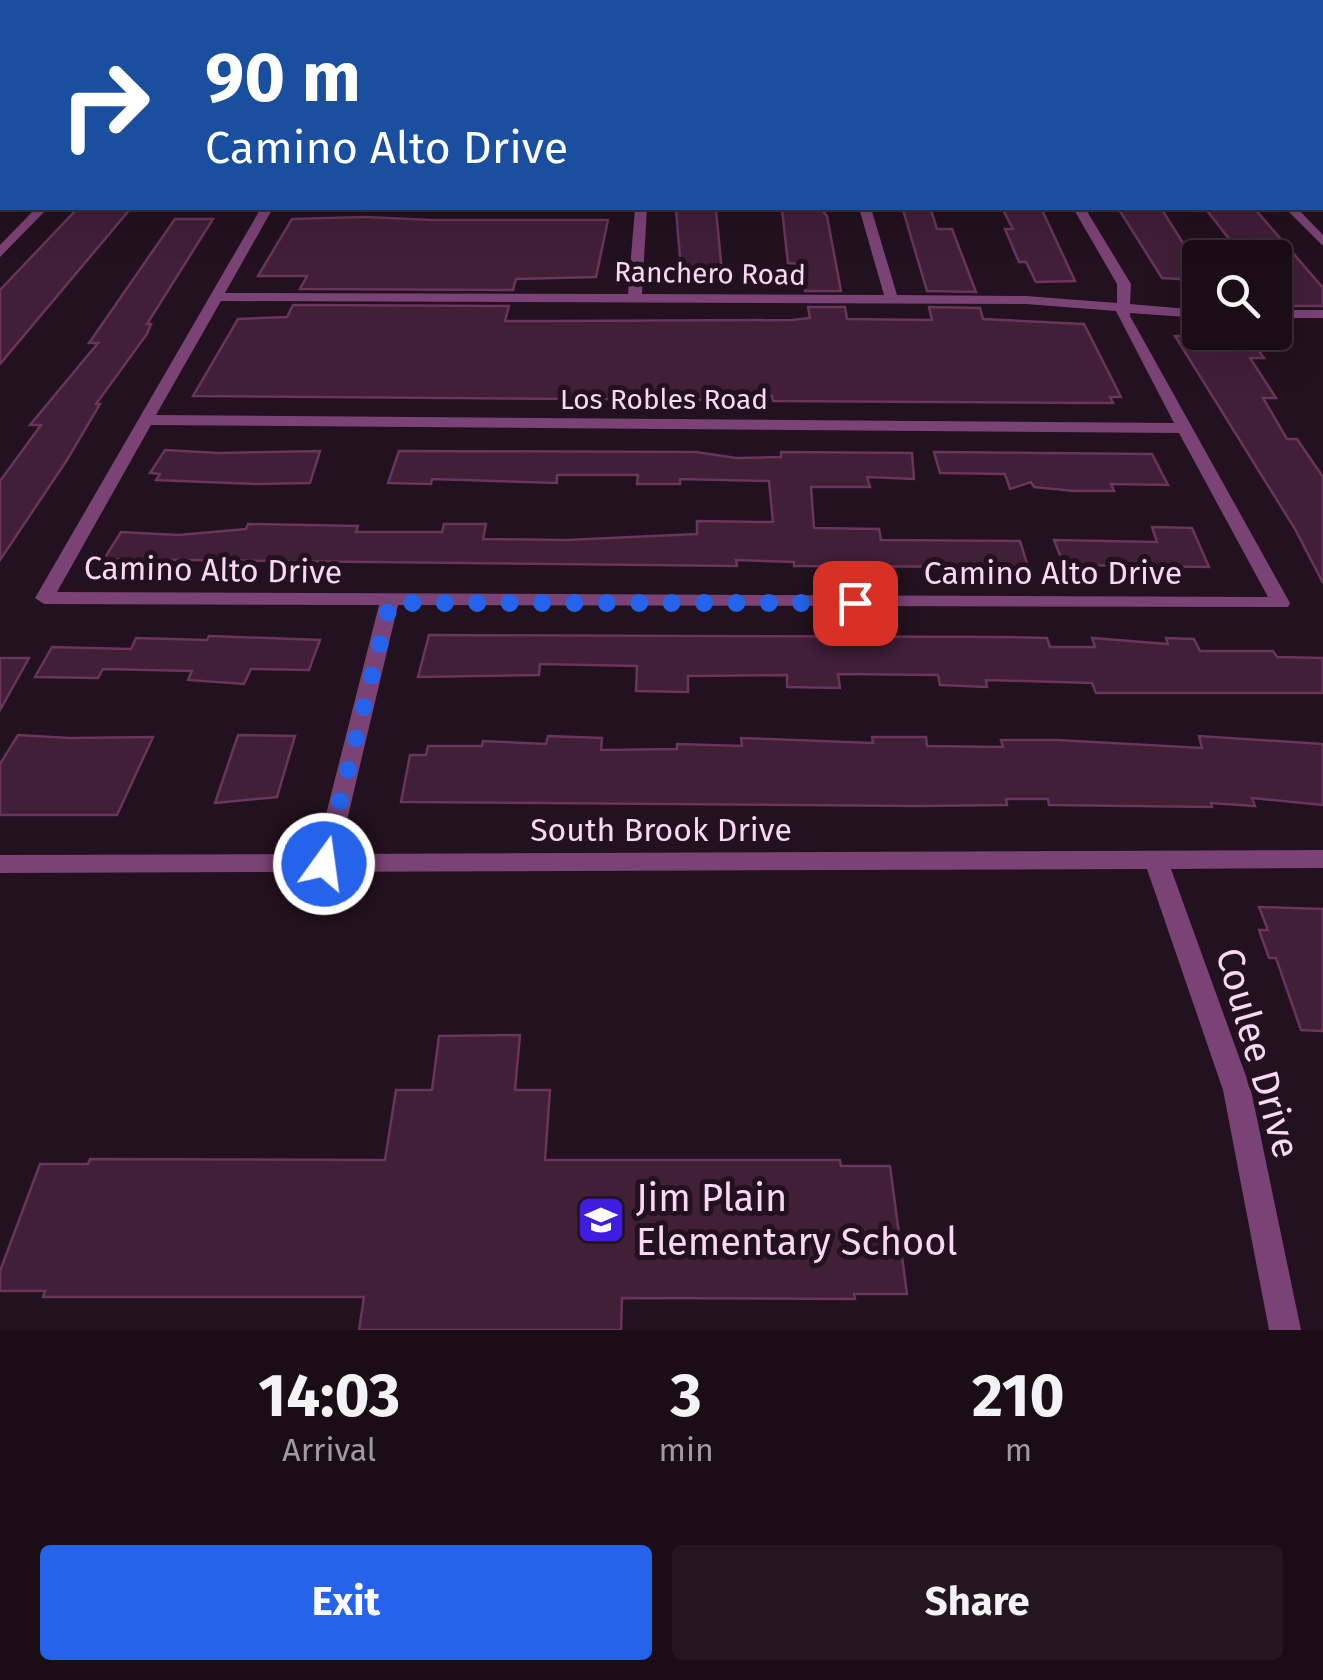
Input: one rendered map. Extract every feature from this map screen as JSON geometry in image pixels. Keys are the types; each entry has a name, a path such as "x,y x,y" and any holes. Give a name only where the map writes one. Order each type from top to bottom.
{"street":[{"path":"0,253 40,210"},
{"path":"145,420 220,297 265,210"},
{"path":"635,297 641,210"},
{"path":"866,210 892,300"},
{"path":"1080,210 1124,284 1121,308 1184,428"},
{"path":"1293,210 1323,242"},
{"name":"Ranchero Road","path":"220,297 1038,300 1182,313"},
{"path":"1292,314 1323,314"},
{"name":"Los Robles Road","path":"145,420 1184,428"},
{"name":"Camino Alto Drive","path":"145,420 44,598 390,603 1281,603 1184,428"},
{"path":"324,864 390,603"},
{"name":"South Brook Drive","path":"0,864 1323,859"},
{"name":"Coulee Drive","path":"1156,860 1237,1090 1284,1330"}],"building":[{"path":"76,210 129,210 0,364 0,290"},
{"path":"676,210 716,210 723,282 682,281"},
{"path":"782,210 822,210 827,216 841,291 805,291 800,264 788,263"},
{"path":"903,210 931,210 937,229 952,229 976,292 927,291"},
{"path":"1003,210 1042,210 1075,281 1036,282 1026,262 1019,262 1005,229 1013,229"},
{"path":"1119,210 1162,210 1182,241 1182,282 1162,278"},
{"path":"1207,210 1256,210 1282,240 1230,240"},
{"path":"175,219 213,219 147,324 151,324 147,334 96,404 100,404 67,460 0,560 0,481 41,425 30,425 98,343 89,343"},
{"path":"292,219 608,220 596,277 516,279 513,290 300,289 307,276 258,276"},
{"path":"1292,252 1323,288 1323,306 1292,306"},
{"path":"293,305 509,306 505,321 792,320 810,318 808,307 845,307 847,319 932,320 929,307 980,308 983,319 1084,324 1121,397 1110,397 1113,403 1090,403 773,401 772,396 715,400 193,396 238,319 287,317"},
{"path":"1184,350 1258,350 1264,358 1250,358 1276,398 1263,398 1287,439 1297,439 1323,477 1323,583 1295,529"},
{"path":"165,450 320,451 310,483 256,484 156,480 160,474 150,473"},
{"path":"399,451 696,452 736,458 781,457 781,452 912,453 914,479 867,477 870,487 811,487 814,528 879,529 881,540 1020,541 1028,567 794,566 794,562 736,560 737,566 104,559 121,532 179,535 246,529 248,524 358,526 356,532 442,532 444,524 486,524 483,539 566,540 697,534 697,521 773,522 769,481 680,479 680,484 637,484 638,475 557,475 557,483 432,479 431,484 388,483"},
{"path":"934,452 1152,454 1168,485 1111,484 1114,491 1074,491 1034,487 1031,482 1010,489 1005,474 940,473"},
{"path":"1152,527 1192,528 1209,567 1064,565 1054,540 1157,542"},
{"path":"429,635 1001,637 1047,638 1050,647 1095,647 1092,638 1168,644 1166,638 1194,639 1200,651 1273,651 1277,657 1323,658 1323,693 1096,693 1092,683 986,680 987,687 940,685 938,675 838,674 840,688 787,687 787,675 688,676 688,692 636,691 637,666 540,664 539,675 418,677"},
{"path":"209,636 320,640 309,670 251,669 244,684 188,680 192,671 103,669 98,678 35,677 52,647 131,649 136,638 207,640"},
{"path":"0,658 29,658 0,710"},
{"path":"18,735 153,737 117,815 0,815 0,764"},
{"path":"238,735 295,736 277,797 215,803"},
{"path":"548,736 602,738 601,750 677,749 677,744 742,746 741,738 873,743 872,737 926,737 927,746 1003,747 1001,740 1057,740 1202,748 1199,736 1323,744 1323,805 1252,798 1255,806 1211,803 1212,807 1049,805 1048,799 1006,799 1007,805 916,806 401,802 410,755 426,755 428,746 482,746 483,741 546,744"},
{"path":"1259,907 1323,909 1323,1031 1301,1030 1276,958 1269,958 1259,930 1268,930"},
{"path":"520,1035 515,1090 550,1090 545,1160 840,1160 841,1166 890,1166 907,1294 854,1294 855,1299 622,1298 621,1330 359,1330 364,1297 43,1297 45,1291 0,1291 0,1271 40,1164 88,1164 90,1159 385,1160 396,1090 432,1090 439,1036"}],"place":[{"name":"Jim Plain Elementary School","path":"601,1220"}],"route":[{"path":"324,864 390,603 855,603"}]}
